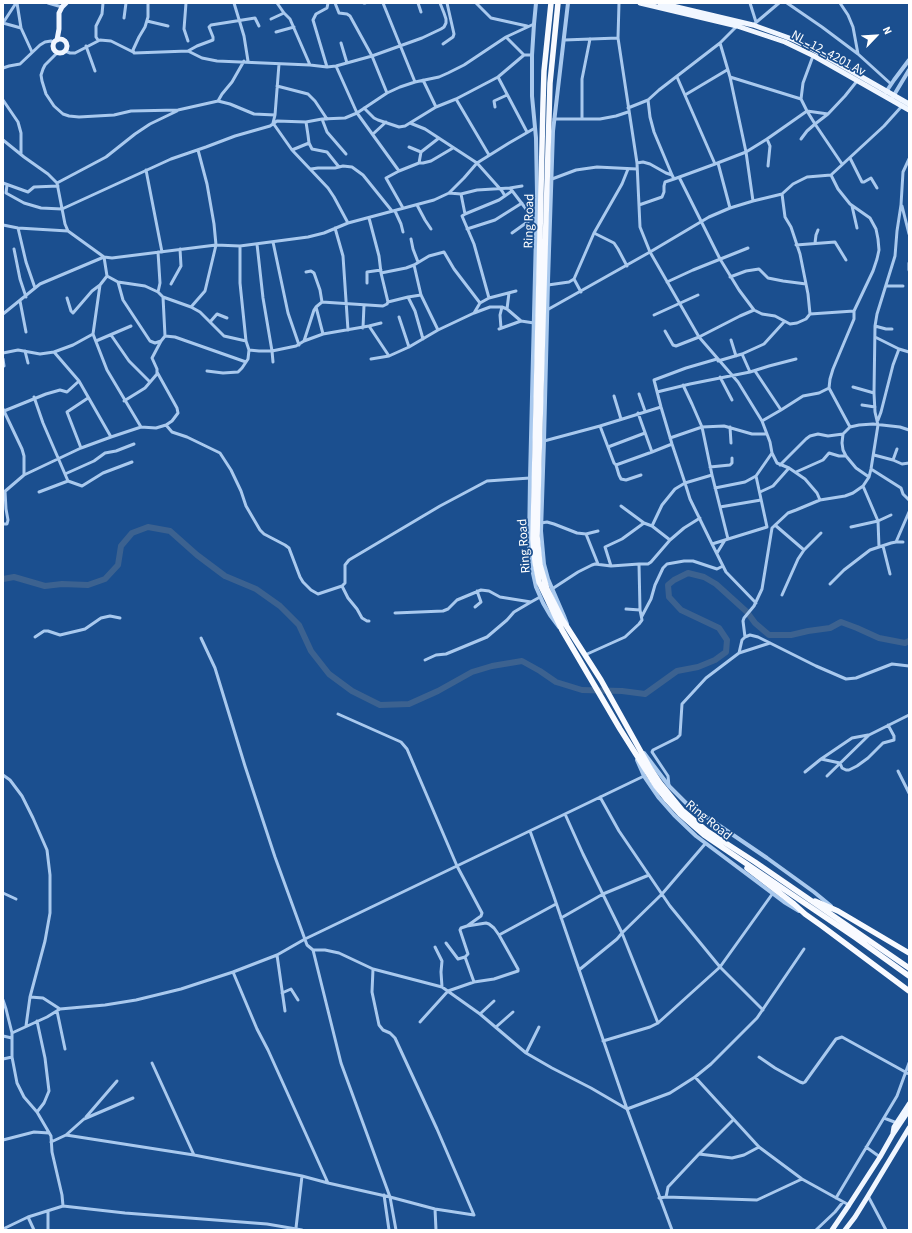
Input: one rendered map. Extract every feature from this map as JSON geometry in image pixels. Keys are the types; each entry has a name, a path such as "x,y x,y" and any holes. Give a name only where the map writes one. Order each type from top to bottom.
{"highway":[{"name":"Ring Road","path":"551,3 543,96 533,539 536,572 539,582 562,630 606,706 660,783 682,810 734,849 909,968"},
{"name":"Ring Road","path":"558,3 550,83 546,178 537,536 542,575 547,589 557,610 601,680 656,786 680,814 704,835 856,938 909,976"},
{"path":"732,854 752,873 909,991"},
{"path":"805,897 838,912 909,953"}],"main road":[{"path":"59,30 67,45 65,51 62,53 54,52 53,48 59,30 59,13 66,3"},
{"name":"NL_12_4201 Av","path":"640,3 737,26 784,42 814,56 857,81 909,104"},
{"name":"NL_12_4201 Av","path":"660,3 684,6 755,24 811,48 885,94"},
{"path":"56,41 64,40"},
{"name":"NL_12_4201 Av","path":"893,98 909,110"},
{"path":"893,1134 896,1123 909,1104"},
{"path":"832,1230 909,1110"},
{"path":"845,1230 855,1217 909,1128"},
{"path":"901,1143 909,1135"}],"street":[{"path":"17,3 3,23 21,28"},
{"path":"17,3 21,28 32,52"},
{"path":"48,3 62,7"},
{"path":"98,40 96,37 96,27 102,14 103,3"},
{"path":"124,18 126,3"},
{"path":"132,52 147,21 149,13 148,3"},
{"path":"186,3 184,29 188,41"},
{"path":"218,101 246,61 244,36 234,3"},
{"path":"278,3 290,19 310,65"},
{"path":"327,67 313,20 316,14 327,8 328,3"},
{"path":"335,3 339,13 349,15 372,56 386,94"},
{"path":"383,3 415,82"},
{"path":"418,3 421,12"},
{"path":"188,51 202,58 217,61 246,61 327,67 336,66 372,56 422,38 444,27 446,19 440,3"},
{"path":"443,44 453,37 454,34 447,3"},
{"path":"476,3 491,18 527,26"},
{"path":"536,3 532,55 532,96 537,163 529,547 533,577 540,598 550,616 562,630"},
{"path":"568,3 554,119 541,522 544,564 552,589 568,626"},
{"path":"620,3 618,38 637,163 640,227 650,252 699,337 738,382 762,421 775,460 780,465 796,472 808,482 820,500"},
{"path":"750,3 755,24 779,3"},
{"path":"787,3 858,54 891,84"},
{"path":"840,3 851,23 858,54"},
{"path":"271,19 284,13"},
{"path":"65,51 73,53 98,40 109,40 136,53 188,51 213,40 209,27 211,25 255,18 259,26"},
{"path":"147,21 168,26"},
{"path":"7,185 6,193 24,203 41,208 62,209 171,159 235,136 270,126 273,123 282,121 306,122 322,119 341,120 357,113 386,94 415,82 439,77 458,68 506,37 534,24"},
{"path":"554,119 605,119 616,116 648,100 720,43 737,26"},
{"path":"276,32 294,27"},
{"path":"506,37 524,55"},
{"path":"564,40 618,38"},
{"path":"582,119 582,79 590,39"},
{"path":"3,67 20,64 45,42 56,41"},
{"path":"341,43 347,63"},
{"path":"720,43 730,77 746,152 753,202"},
{"path":"86,46 95,71"},
{"path":"57,53 45,65 41,75 50,100 58,111 63,114 79,117 114,115 131,111 178,110 218,101 230,104 254,114 275,115"},
{"path":"364,108 374,118 400,127 405,126 436,107 498,77 524,55 532,55"},
{"path":"814,56 804,79 801,99 815,124 842,164"},
{"path":"885,94 909,60"},
{"path":"279,64 273,123 292,150 331,192 348,223"},
{"path":"336,66 357,113 399,171"},
{"path":"686,95 727,70"},
{"path":"893,98 909,70"},
{"path":"498,77 527,132"},
{"path":"677,77 717,164 730,208"},
{"path":"730,77 801,99"},
{"path":"423,80 436,107"},
{"path":"801,139 807,131 828,114 857,81"},
{"path":"277,86 308,94 315,101 327,119"},
{"path":"495,107 494,101 507,94"},
{"path":"456,98 489,155"},
{"path":"3,100 18,122 21,133 20,154"},
{"path":"648,100 654,132 673,177"},
{"path":"548,310 627,266 709,217 730,208 782,194 793,184 807,177 831,175 884,126 902,106"},
{"path":"3,183 28,192 34,187 58,184 106,157 150,124 178,110"},
{"path":"637,163 646,163 673,177 679,177 746,152 807,111 828,114"},
{"path":"322,119 327,132 346,154"},
{"path":"306,122 308,144 312,150 327,152 339,167"},
{"path":"373,134 386,122"},
{"path":"410,123 425,129 477,163 500,188 504,196"},
{"path":"3,140 48,174 58,184 65,224 68,231 104,257 112,258 216,245 240,246 308,237 348,223 417,205 449,193 477,163 535,128"},
{"path":"419,163 421,152 439,138"},
{"path":"767,139 770,146 768,166"},
{"path":"292,150 308,144"},
{"path":"410,147 421,152"},
{"path":"403,208 386,178 419,163 431,161 453,148"},
{"path":"191,307 205,290 216,245 216,232 198,150"},
{"path":"850,158 862,182 871,178 877,188"},
{"path":"745,638 743,621 752,610 762,589 772,528 788,513 820,500 850,495 863,486 871,469 878,425 874,393 875,326 877,314 895,256 903,172 909,159"},
{"path":"311,169 352,167 357,170 393,211 401,224 403,232"},
{"path":"552,179 576,170 597,167 637,170"},
{"path":"548,285 569,282 574,279 594,233 622,184 628,169"},
{"path":"146,170 162,252"},
{"path":"831,175 838,189 852,206 867,215 872,222 877,232 879,250 873,271 854,311 854,319 832,369 830,379 829,388 850,427"},
{"path":"639,205 662,197 665,182 673,177"},
{"path":"679,177 730,277 754,310 762,314 775,316 790,324 798,323 806,319 810,314 801,258 791,227 785,217 782,194"},
{"path":"490,298 478,258 462,217 465,214 499,200 511,190 522,186"},
{"path":"449,193 461,194 477,190 500,188 511,190 522,202 536,222"},
{"path":"461,194 465,214"},
{"path":"467,229 495,220 522,202"},
{"path":"417,205 431,229"},
{"path":"901,205 909,234"},
{"path":"852,206 857,228"},
{"path":"369,218 376,243 388,302"},
{"path":"512,233 533,218"},
{"path":"3,225 18,228 68,231"},
{"path":"18,228 26,262 35,288"},
{"path":"335,228 343,256 348,330"},
{"path":"815,243 818,230"},
{"path":"594,233 614,243 627,266"},
{"path":"411,239 418,262"},
{"path":"273,242 288,313 299,345"},
{"path":"796,245 835,242 846,260"},
{"path":"258,244 263,298 273,362"},
{"path":"207,371 223,373 238,372 248,359 249,350 246,341 240,283 240,246"},
{"path":"667,282 748,248"},
{"path":"14,250 20,279 26,297"},
{"path":"171,284 181,266 180,250"},
{"path":"158,252 160,283 158,292"},
{"path":"367,283 367,272 381,272 406,268 429,256 444,252 463,281 480,303"},
{"path":"3,314 26,297 35,288 45,282 104,257"},
{"path":"67,298 73,313 107,276 104,257"},
{"path":"909,263 909,270"},
{"path":"414,265 421,295 438,330"},
{"path":"730,277 759,269 768,278 806,284"},
{"path":"306,272 314,272 322,302"},
{"path":"107,276 118,282 138,284 158,292 162,297 191,307 200,312 224,336 246,341"},
{"path":"574,279 581,292"},
{"path":"118,282 123,300 150,341 155,343 161,341"},
{"path":"100,285 93,334 107,370 140,427"},
{"path":"886,286 903,286"},
{"path":"474,313 480,303 490,298 516,290"},
{"path":"507,309 509,293"},
{"path":"304,341 316,306 322,302 383,306 388,302 421,295"},
{"path":"654,315 698,295"},
{"path":"3,524 7,524 8,520 4,492 24,475 58,458 111,436 140,427 156,428 169,424 178,413 177,408 157,372 152,358 165,336 162,297"},
{"path":"408,297 415,311 423,339"},
{"path":"20,301 26,332"},
{"path":"363,328 364,305"},
{"path":"316,306 323,334"},
{"path":"371,359 389,356 409,348 438,330 490,307 502,307 507,309 521,321"},
{"path":"502,307 500,315 500,329 521,321 534,323"},
{"path":"665,331 674,346 699,337 754,310"},
{"path":"810,314 854,311"},
{"path":"210,322 217,314 227,318"},
{"path":"399,317 409,348"},
{"path":"249,350 272,351 299,345 304,341 323,334 363,328 381,322"},
{"path":"756,603 730,577 723,566 690,499 670,438 654,379 686,368 742,354 764,344 784,322"},
{"path":"96,341 131,326"},
{"path":"369,326 389,356"},
{"path":"875,326 892,329"},
{"path":"3,353 18,350 40,354 54,352 73,345 93,334"},
{"path":"112,335 129,361 150,382"},
{"path":"165,336 175,337 246,362"},
{"path":"875,337 899,349 909,352"},
{"path":"731,340 736,356"},
{"path":"878,420 893,365 899,349"},
{"path":"25,351 28,364"},
{"path":"54,352 79,381 111,436"},
{"path":"742,354 750,372"},
{"path":"3,359 4,366"},
{"path":"657,392 720,377 755,371 796,359"},
{"path":"755,371 781,410"},
{"path":"124,401 143,390 157,372"},
{"path":"720,377 732,400"},
{"path":"24,475 24,456 22,449 4,410 34,398 60,390 67,392 79,381"},
{"path":"683,386 702,428 727,539 717,553"},
{"path":"853,387 874,393"},
{"path":"762,421 804,396 819,393 829,388"},
{"path":"639,394 645,411"},
{"path":"614,396 621,419"},
{"path":"34,398 68,481"},
{"path":"81,448 67,412 88,398"},
{"path":"862,405 875,407"},
{"path":"544,441 600,426 661,407"},
{"path":"638,413 652,452"},
{"path":"868,477 856,468 846,456 842,447 844,434 850,427 867,424 900,427 909,430"},
{"path":"166,425 172,432 187,437 220,453 231,470 246,506 260,530 264,534 289,548 303,582 311,590 318,594 342,586 345,583 345,565 349,560 440,506 488,481 530,478"},
{"path":"600,426 621,479 626,480 642,476"},
{"path":"670,438 702,428 724,426 752,434 767,434"},
{"path":"730,427 731,443"},
{"path":"608,447 645,433"},
{"path":"780,465 810,436 818,434 828,436 844,434"},
{"path":"65,474 94,461 105,453 116,451 134,444"},
{"path":"616,465 672,444"},
{"path":"893,460 897,449"},
{"path":"796,472 823,460 829,453 846,456"},
{"path":"715,488 744,482 756,476 772,454"},
{"path":"874,455 902,464 909,463"},
{"path":"710,467 730,465 732,463 732,458"},
{"path":"39,492 68,481 82,486 104,473 132,462"},
{"path":"760,492 773,486 789,468"},
{"path":"871,469 901,488 903,494 909,500"},
{"path":"652,526 662,505 675,489 685,483 712,475"},
{"path":"756,476 767,527"},
{"path":"863,486 878,521 879,547"},
{"path":"720,507 761,500"},
{"path":"621,506 644,523 652,526 670,540"},
{"path":"896,542 909,512"},
{"path":"851,527 878,521 891,515"},
{"path":"552,589 578,572 592,565 598,564 610,566 648,564 670,540 684,528 700,518"},
{"path":"541,522 547,522 578,533 586,534 598,530"},
{"path":"610,566 605,547 622,539 644,523"},
{"path":"775,525 804,550"},
{"path":"712,544 767,527 772,528"},
{"path":"782,596 798,559 804,550 821,533"},
{"path":"586,534 598,564"},
{"path":"830,584 844,570 862,558 868,551 896,542 903,542"},
{"path":"883,546 890,574"},
{"path":"641,616 651,599 655,585 663,568 667,564 684,561 697,562 717,569 723,566"},
{"path":"585,655 625,637 642,620 640,610 639,564"},
{"path":"342,586 348,598 362,618 369,621"},
{"path":"395,613 443,611 448,609 457,600 477,591 489,591 500,597 531,602"},
{"path":"475,607 481,602 477,591"},
{"path":"425,660 446,654 487,636 507,620 514,612 540,598"},
{"path":"626,609 640,610"},
{"path":"35,637 44,631 60,635 85,629 101,618 110,616 120,618"},
{"path":"739,653 742,640 754,635 816,666 846,679 856,678 892,664 909,666"},
{"path":"201,638 215,668 257,805 275,857 307,945 313,950 341,1063 390,1197 396,1230"},
{"path":"669,786 668,776 652,752 680,735 682,704 706,678 739,653 770,643"},
{"path":"338,714 404,744 457,866 482,913 481,916 467,926"},
{"path":"827,776 869,735 909,715"},
{"path":"840,763 842,768 846,770 853,768 868,758 883,743 894,740 894,736 888,725"},
{"path":"805,772 852,738 869,735"},
{"path":"636,749 645,754 678,796 697,811 814,892 838,912"},
{"path":"636,749 644,776 667,807 705,844 805,914"},
{"path":"821,759 840,763"},
{"path":"898,771 909,793"},
{"path":"3,775 10,780 22,796 34,818 46,850 50,875 50,913 45,941 30,997 26,1026"},
{"path":"12,1033 59,1010 136,1000 181,989 233,972 277,955 305,939 644,776"},
{"path":"600,797 619,831 670,906 720,968 763,1010"},
{"path":"565,814 622,933 658,1023"},
{"path":"530,831 627,1109 672,1230"},
{"path":"579,970 617,939 662,894 705,844"},
{"path":"561,918 603,894 649,874"},
{"path":"3,893 16,899"},
{"path":"603,1041 650,1027 658,1023 720,968 773,893"},
{"path":"499,934 556,904"},
{"path":"420,1022 448,991 474,982 494,979 518,970 499,934 489,924 461,928 460,930 468,954 465,957 459,959 456,958 446,943"},
{"path":"435,947 442,961 442,987"},
{"path":"627,1109 670,1093 695,1077 710,1064 757,1018 804,949"},
{"path":"313,950 324,950 339,953 373,969 442,987 480,1014 526,1053 627,1109"},
{"path":"277,955 285,1011"},
{"path":"465,957 474,982"},
{"path":"66,1135 194,1155 302,1176 384,1195 435,1210 474,1215 437,1129 395,1038 390,1033 383,1030 379,1025 372,992 373,969"},
{"path":"233,972 257,1029 328,1183"},
{"path":"282,993 291,989 298,1000"},
{"path":"30,997 43,998 59,1010 65,1049"},
{"path":"3,1000 12,1033 12,1057 16,1083 49,1133 63,1206"},
{"path":"480,1014 494,1000"},
{"path":"496,1028 513,1012"},
{"path":"36,1112 44,1102 48,1091 45,1058 37,1021"},
{"path":"526,1053 539,1027"},
{"path":"3,1036 12,1038"},
{"path":"759,1057 775,1068 803,1083 836,1039 842,1037 907,1073"},
{"path":"3,1059 12,1057"},
{"path":"152,1063 194,1155"},
{"path":"836,1198 897,1096 907,1073 909,1063"},
{"path":"695,1077 733,1120 760,1147 802,1179 849,1205"},
{"path":"51,1142 66,1135 84,1119 117,1081"},
{"path":"84,1119 132,1098"},
{"path":"884,1118 896,1123"},
{"path":"666,1197 668,1187 733,1120"},
{"path":"3,1140 34,1132 49,1133"},
{"path":"699,1154 732,1158 744,1155 760,1147"},
{"path":"866,1147 880,1157"},
{"path":"296,1228 302,1176"},
{"path":"659,1198 666,1197 752,1201 763,1198 802,1179"},
{"path":"384,1195 389,1230"},
{"path":"868,1196 886,1230"},
{"path":"816,1230 835,1212 842,1202"},
{"path":"3,1229 28,1217 63,1206 125,1213 267,1224 302,1230"},
{"path":"435,1210 436,1230"},
{"path":"48,1211 48,1230"},
{"path":"28,1217 34,1230"}],"waterway":[{"path":"3,579 14,577 45,586 62,584 88,585 105,579 118,565 121,546 132,533 148,527 170,531 197,555 225,576 256,589 280,606 299,625 311,651 329,674 352,691 380,705 409,704 438,691 472,672 492,666 522,661 556,682 582,690 622,691 645,694 677,671 698,667 715,660 726,652 727,640 719,628 681,610 669,597 668,585 674,580 688,573 704,577 716,584 747,612 755,623 769,635 791,635 830,628 841,622 879,638 905,643 909,641"}]}
